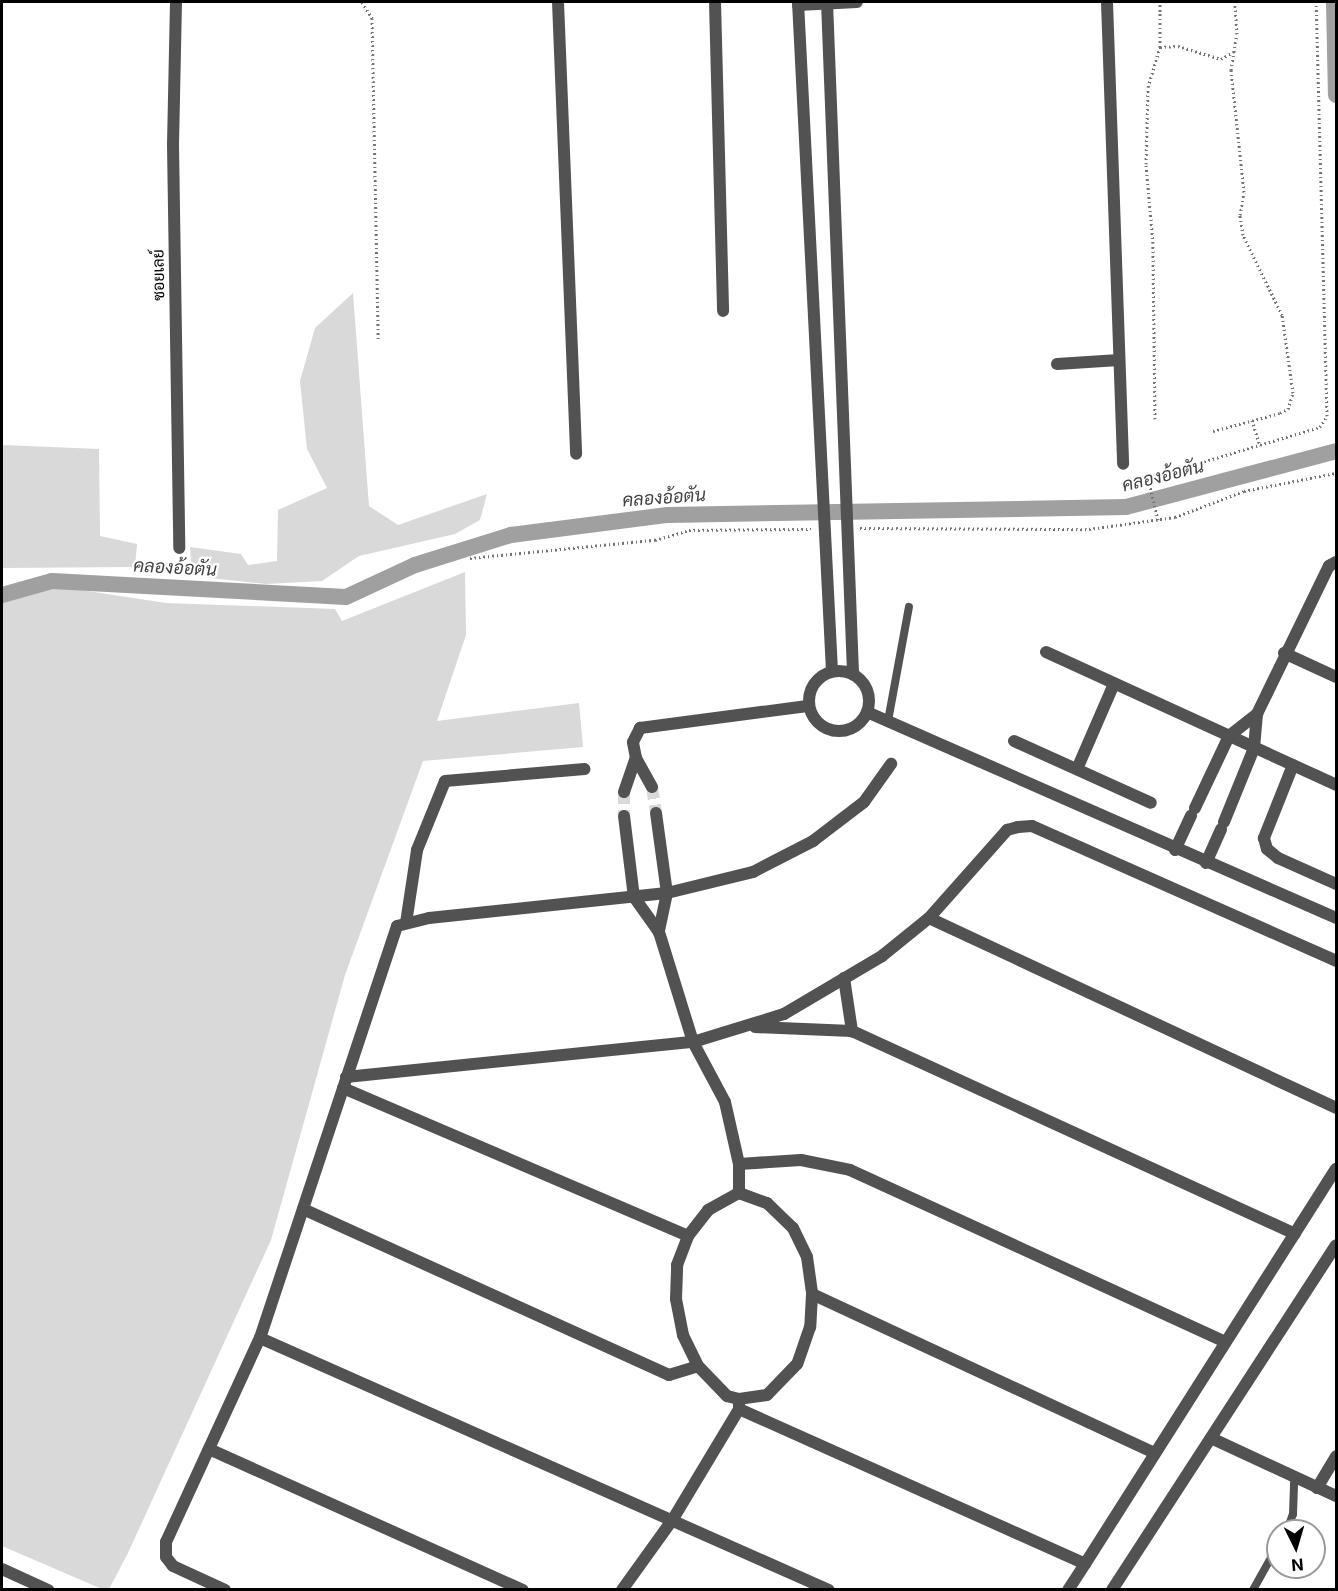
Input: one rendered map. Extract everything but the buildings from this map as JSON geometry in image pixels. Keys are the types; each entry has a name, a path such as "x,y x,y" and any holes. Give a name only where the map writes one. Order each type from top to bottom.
{"street":[{"name":"ซอยเลย์","path":"176,2 173,145 179,548"},
{"path":"558,2 576,454"},
{"path":"715,2 723,311"},
{"path":"827,2 849,617 853,674 867,690 867,712 849,730 835,732 823,728 808,706 811,688 832,671 853,674"},
{"path":"832,671 798,3 856,2"},
{"path":"1107,2 1123,464"},
{"path":"1057,364 1119,360"},
{"path":"1206,863 1254,748 1257,714 1284,653 1334,566"},
{"path":"1046,652 1336,785"},
{"path":"1284,653 1336,677"},
{"path":"1077,769 1114,684"},
{"path":"652,787 636,758 633,742 640,728 808,706"},
{"path":"867,712 1175,850 1336,918"},
{"path":"1175,850 1228,736 1257,714"},
{"path":"1014,741 1151,803"},
{"path":"624,792 636,758"},
{"path":"225,1590 173,1566 166,1557 166,1542 260,1338 345,1083 391,933 406,923 667,893 753,872 813,841 864,802 891,764"},
{"path":"1293,765 1264,838 1267,849 1278,858 1336,884"},
{"path":"406,923 417,850 445,781 584,769"},
{"path":"656,813 667,893 658,932"},
{"path":"624,816 634,897 658,932 693,1042 725,1102 739,1164 739,1194"},
{"path":"345,1083 693,1042 784,1014 844,978 929,918 1007,830 1032,826 1336,962"},
{"path":"929,918 1336,1108"},
{"path":"844,978 852,1031"},
{"path":"744,1026 852,1031 1295,1234"},
{"path":"345,1083 688,1236"},
{"path":"739,1164 801,1160 850,1170 1226,1342"},
{"path":"1068,1590 1336,1169"},
{"path":"622,1590 673,1520 739,1404 767,1395 797,1364 810,1327 812,1294 807,1257 793,1228 767,1203 739,1194 708,1210 688,1236 677,1265 676,1299 682,1335 698,1366 727,1396 739,1404 1085,1564"},
{"path":"303,1209 669,1375 698,1366"},
{"path":"1112,1590 1336,1245"},
{"path":"812,1294 1155,1454"},
{"path":"260,1338 829,1590"},
{"path":"1210,1438 1336,1496"},
{"path":"209,1449 523,1590"},
{"path":"1317,1488 1336,1456"},
{"path":"2,1569 48,1590"}],"lane":[{"path":"888,721 909,607"},
{"path":"1292,1519 1294,1477"},
{"path":"1253,1590 1266,1567"}],"path":[{"path":"362,2 372,18 378,340"},
{"path":"1155,419 1153,243 1146,164 1148,87 1161,47 1160,2"},
{"path":"1213,431 1288,408 1293,393 1282,315 1243,235 1240,215 1244,192 1231,70 1234,50 1235,2"},
{"path":"1158,520 1148,478 1320,427 1327,416 1316,2"},
{"path":"1161,47 1178,46 1221,59 1234,50"},
{"path":"1252,420 1260,446"},
{"path":"855,528 1089,528 1158,520 1244,491 1336,473"},
{"path":"470,558 655,540 689,530 820,528"}],"shaded area":[{"path":"353,293 369,506 398,525 487,494 480,520 455,534 359,556 322,581 266,584 192,576 190,547 241,554 248,565 277,561 278,510 327,488 307,449 300,381 315,328"},
{"path":"2,445 99,449 100,536 137,544 135,567 2,568"},
{"path":"465,572 466,635 437,721 579,703 583,747 423,761 345,975 271,1240 128,1553 109,1589 102,1589 2,1546 2,602 61,587 166,603 335,609 342,621"}],"waterway":[{"path":"1334,2 1336,95"},
{"name":"คลองอ้อตัน","path":"2,595 52,581 346,597 415,565 511,535 668,515 1126,507 1336,451"}],"tunnel":[{"path":"652,787 656,813"},
{"path":"624,792 624,816"}]}
